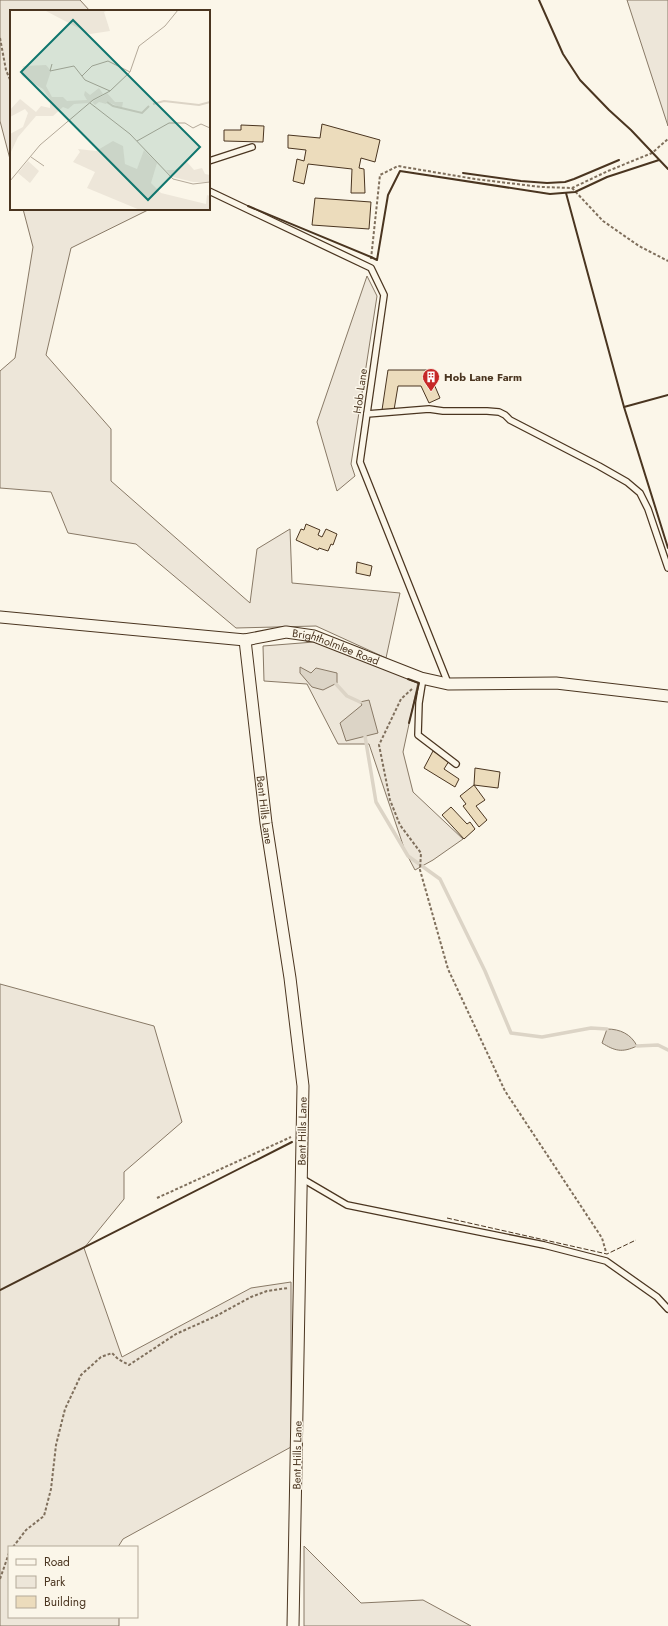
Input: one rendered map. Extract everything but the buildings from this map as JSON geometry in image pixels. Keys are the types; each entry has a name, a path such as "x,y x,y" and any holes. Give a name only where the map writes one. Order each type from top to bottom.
{"street":[{"name":"Brightholmlee Road","path":"0,617 245,640 286,632 314,636 421,678 448,684 556,683 668,696"},
{"name":"Bent Hills Lane","path":"245,640 266,823 290,978 303,1086 293,1626"}],"lane":[{"path":"210,162 252,147"},
{"path":"210,191 369,267"},
{"name":"Hob Lane","path":"369,267 371,268 384,295 360,462 448,684"},
{"path":"367,414 428,409 443,411 487,411 498,412 505,415 510,420 627,482 640,493 648,509 668,568"},
{"path":"421,678 418,735 456,764"},
{"path":"301,1178 347,1205 544,1245 606,1260 657,1297 668,1309"}],"path":[{"path":"0,38 6,70 10,80"},
{"path":"369,267 380,175 398,166 490,181 541,187 572,188 652,153 668,139"},
{"path":"572,188 603,221 639,246 668,261"},
{"path":"421,678 419,683 402,699 379,745 390,800 400,825 421,852 420,870 448,968 505,1091 602,1238 607,1254 606,1260"},
{"path":"157,1198 286,1138 302,1135"},
{"path":"14,1546 26,1530 44,1516 51,1489 56,1445 65,1409 81,1374 101,1357 112,1353 118,1359 129,1365 176,1334 216,1316 251,1296 267,1291 291,1287 300,1281"},
{"path":"0,1579 8,1556"}],"green space":[{"path":"0,0 80,0 89,10 10,10 10,159 0,121"},
{"path":"627,0 668,0 668,126"},
{"path":"23,210 148,210 71,248 46,355 111,429 111,481 250,603 257,549 290,529 292,583 400,593 386,658 316,626 236,628 136,544 68,533 51,492 0,488 0,371 15,358 33,247"},
{"path":"367,276 377,296 351,464 355,476 337,491 317,422"},
{"path":"314,642 418,682 403,752 413,792 463,839 433,860 415,870 405,851 369,744 338,744 307,684 264,681 263,646"},
{"path":"0,984 154,1026 182,1122 124,1172 124,1199 84,1248 122,1357 251,1288 291,1282 291,1447 123,1539 119,1546 8,1546 8,1618 119,1618 119,1626 0,1626"},
{"path":"304,1546 361,1603 423,1600 471,1626 304,1626"}],"shaded area":[{"path":"300,667 311,673 316,668 337,673 337,683 323,690 312,687 300,673"},
{"path":"369,700 378,733 346,741 340,723 362,705 360,702"},
{"path":"607,1029 625,1033 632,1038 637,1046 627,1050 619,1050 607,1046 602,1043"}],"waterway":[{"path":"336,684 347,696 360,702"},
{"path":"365,736 376,802 408,856 440,879 485,971 511,1033 542,1037 591,1028 607,1029"},
{"path":"637,1046 658,1045 668,1050"}],"fence":[{"path":"447,1218 607,1254 636,1240"}],"wall":[{"path":"539,0 563,54 580,80 668,169"},
{"path":"463,173 521,181 547,183 565,182 619,160"},
{"path":"248,206 377,260 388,195 400,171 550,194 575,192 607,177 659,160"},
{"path":"566,193 624,407 668,395"},
{"path":"624,407 668,548"},
{"path":"408,679 419,683 409,723"},
{"path":"0,1290 292,1142"}],"place":[{"name":"Hob Lane Farm","path":"431,392"}]}
